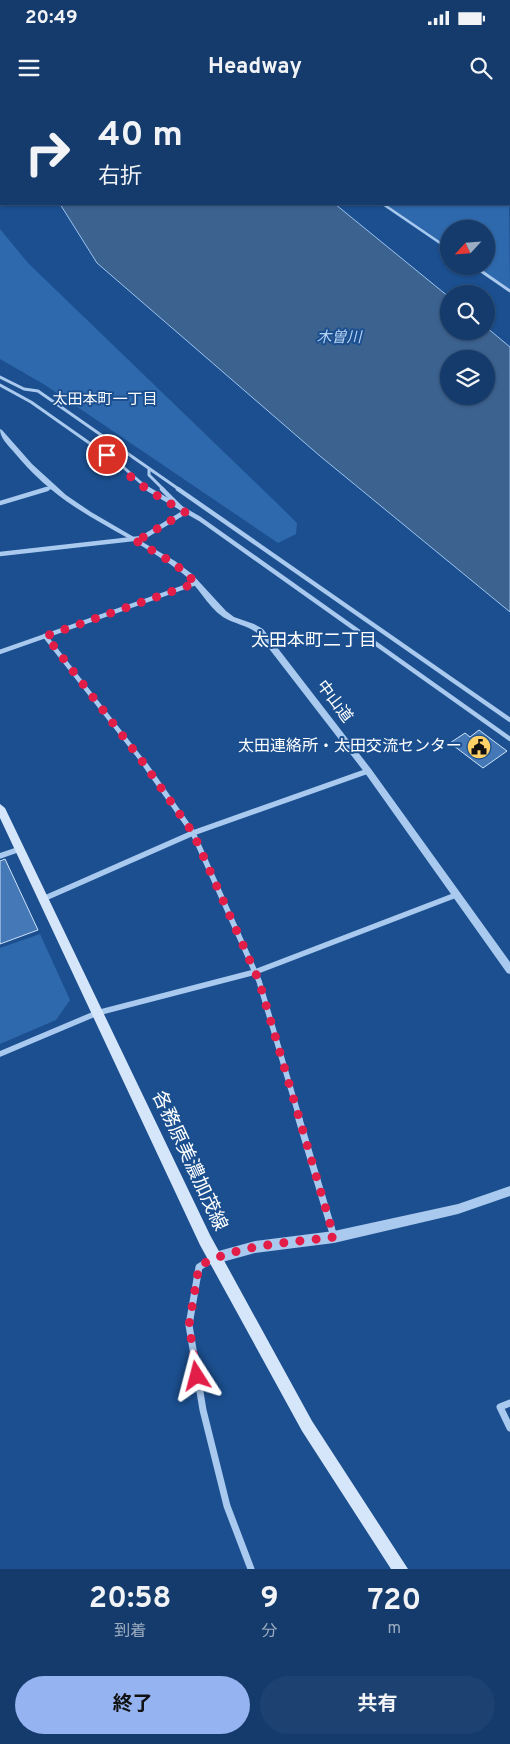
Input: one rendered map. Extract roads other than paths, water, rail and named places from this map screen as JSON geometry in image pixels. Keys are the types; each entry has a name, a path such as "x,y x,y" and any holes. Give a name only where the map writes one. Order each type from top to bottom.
{"main road":[{"name":"各務原美濃加茂線","path":"0,808 215,1258 307,1426 400,1569"}],"street":[{"path":"384,205 440,243"},
{"path":"487,275 510,291"},
{"path":"0,376 24,389 38,391 510,720"},
{"path":"0,385 16,396 32,402 114,460 147,490 200,519 510,739"},
{"name":"中山道","path":"0,431 12,446 53,487 87,512 184,571 222,613 231,619 250,624 260,631 368,771 510,970"},
{"path":"149,470 149,475 185,512"},
{"path":"0,503 53,487"},
{"path":"0,554 142,538 185,512"},
{"path":"0,652 196,583"},
{"path":"46,636 142,761 193,833 255,972 334,1237"},
{"path":"42,899 193,833 368,771"},
{"path":"0,856 20,849"},
{"path":"0,1054 97,1013 255,972 456,895"},
{"path":"251,1569 227,1506 202,1410 189,1325 199,1266 215,1258 255,1247 334,1237 458,1209 510,1191"},
{"path":"510,1403 500,1407 510,1428"}],"water":[{"name":"木曽川","path":"61,205 336,205 440,290 440,340 495,340 495,334 510,347 510,612 320,456 97,263"}],"place":[{"name":"太田連絡所・太田交流センター","path":"479,747"}],"district":[{"name":"太田本町一丁目","path":"105,400"},
{"name":"太田本町二丁目","path":"314,641"}]}
